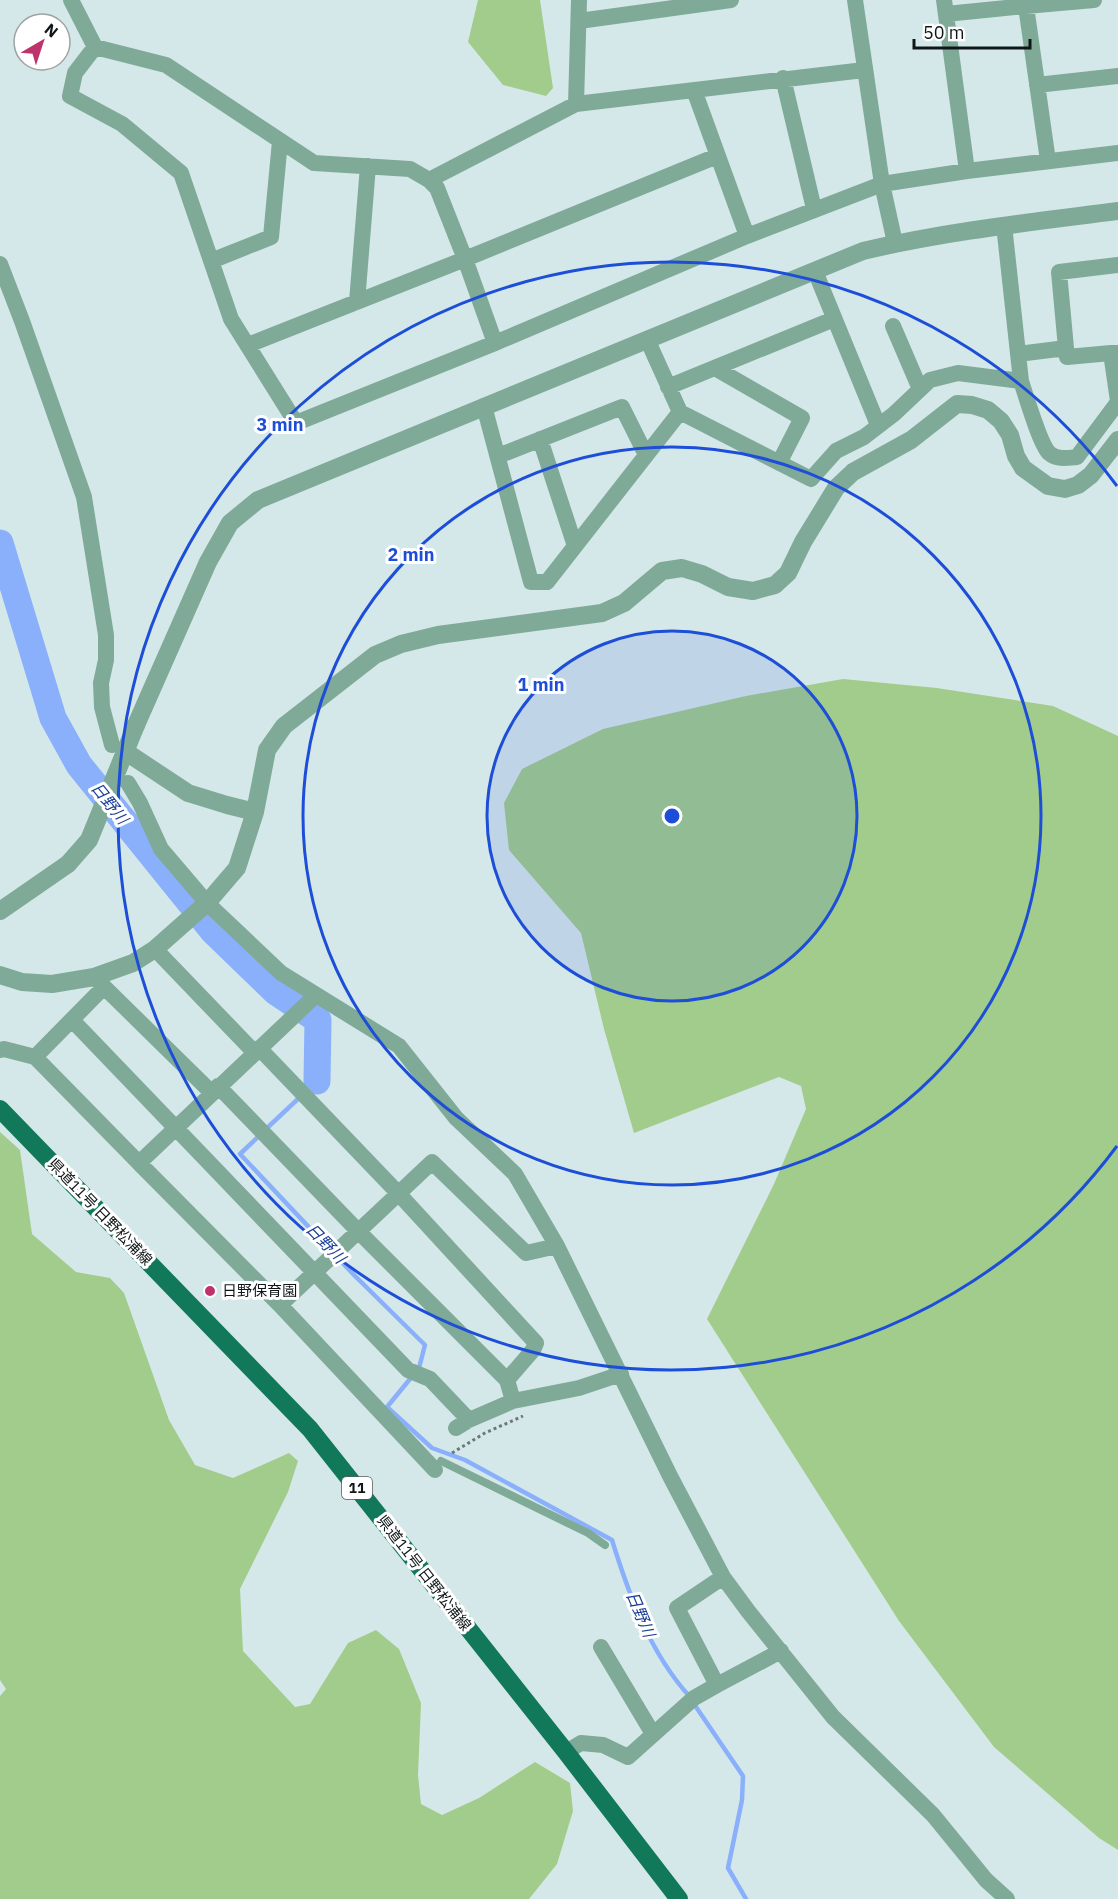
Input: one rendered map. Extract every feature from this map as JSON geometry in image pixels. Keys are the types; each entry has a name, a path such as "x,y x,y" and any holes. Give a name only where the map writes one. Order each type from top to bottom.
{"main road":[{"name":"県道11号 日野松浦線","path":"0,1109 310,1429 566,1752 679,1899"}],"street":[{"path":"71,0 96,47 166,65 314,163 410,169 429,180 436,188 465,259 495,343"},
{"path":"576,104 579,0"},
{"path":"579,21 731,0"},
{"path":"855,0 882,184 895,243"},
{"path":"967,171 945,7 1026,6 1094,0"},
{"path":"1026,6 1048,161"},
{"path":"96,47 75,73 70,96 122,124 181,173 231,319 296,423 495,343 747,236 882,184 967,171 1118,153"},
{"path":"429,180 576,104 864,70"},
{"path":"1037,85 1118,76"},
{"path":"783,78 814,209"},
{"path":"694,90 747,236"},
{"path":"211,261 271,237 280,141"},
{"path":"248,345 717,156"},
{"path":"357,302 368,166"},
{"path":"0,911 68,864 89,840 119,749 136,726 208,562 230,523 258,500 863,251 895,243 1004,225 1118,211"},
{"path":"1004,225 1021,381 1045,446 1049,453 1060,459 1077,456 1118,401 1114,353 1067,357 1059,272 1118,265"},
{"path":"0,264 84,497 106,635 106,660 101,683 102,707 119,749 188,793 255,812"},
{"path":"815,271 879,425"},
{"path":"668,387 834,319"},
{"path":"900,332 920,389"},
{"path":"647,339 680,412 811,479 836,451 864,437 894,414 930,380 958,373 1021,381"},
{"path":"1018,354 1066,348"},
{"path":"715,368 801,418 779,463"},
{"path":"35,1057 72,1020 99,982 155,949 207,903 237,868 255,812 267,750 284,726 375,655 401,644 438,635 602,613 624,603 662,571 682,568 702,574 728,587 753,591 775,585 788,573 803,542 836,488 854,472 911,440 957,405 972,405 988,410 1001,421 1010,435 1016,456 1023,468 1048,486 1065,489 1078,485 1091,475 1118,440"},
{"path":"484,406 531,582 547,582 680,412"},
{"path":"498,456 622,406 646,455"},
{"path":"540,439 575,546"},
{"path":"128,783 161,849 207,903 281,973 399,1046 456,1118 515,1174 557,1246 670,1476 723,1577 833,1717 933,1815 986,1880 1007,1899"},
{"path":"155,949 398,1193 536,1343 533,1350 507,1380"},
{"path":"0,975 22,982 52,984 99,982 215,1089 507,1380 513,1401"},
{"path":"139,1163 315,996"},
{"path":"72,1020 408,1370 430,1379 463,1424 513,1401 579,1388 621,1374"},
{"path":"0,1050 35,1057 438,1466"},
{"path":"280,1305 432,1161 526,1253 557,1246"},
{"path":"717,1685 677,1608 723,1577"},
{"path":"601,1647 653,1734"},
{"path":"566,1752 581,1743 603,1745 628,1757 694,1698 781,1651"}],"lane":[{"path":"438,1466 588,1533 605,1545"}],"path":[{"path":"438,1466 460,1447 485,1433 529,1414"}],"green space":[{"path":"478,0 540,0 553,88 546,96 503,85 468,42"},
{"path":"843,679 937,688 1053,706 1118,736 1118,1850 1099,1838 994,1747 899,1621 707,1319 774,1184 806,1109 801,1086 779,1077 634,1133 604,1029 581,933 509,850 504,803 522,769 603,729 746,696"},
{"path":"0,1132 20,1150 32,1234 76,1272 110,1278 124,1293 169,1420 195,1465 233,1478 289,1453 298,1461 288,1492 240,1589 243,1651 295,1707 310,1704 348,1643 376,1630 399,1649 421,1703 418,1775 421,1804 442,1815 479,1798 535,1762 570,1783 573,1811 557,1864 529,1899 0,1899 0,1696 6,1689 0,1680"}],"waterway":[{"name":"日野川","path":"0,543 53,718 79,765 213,931 276,992 318,1020 317,1081"},
{"name":"日野川","path":"266,1129 317,1081"},
{"name":"日野川","path":"260,1135 240,1154 354,1275 425,1345 419,1368 387,1407 432,1448 465,1460 612,1540 642,1623 663,1662 690,1697"},
{"name":"日野川","path":"694,1704 743,1776 742,1800 728,1868 746,1899"}],"place":[{"name":"日野保育園","path":"210,1291"}]}
